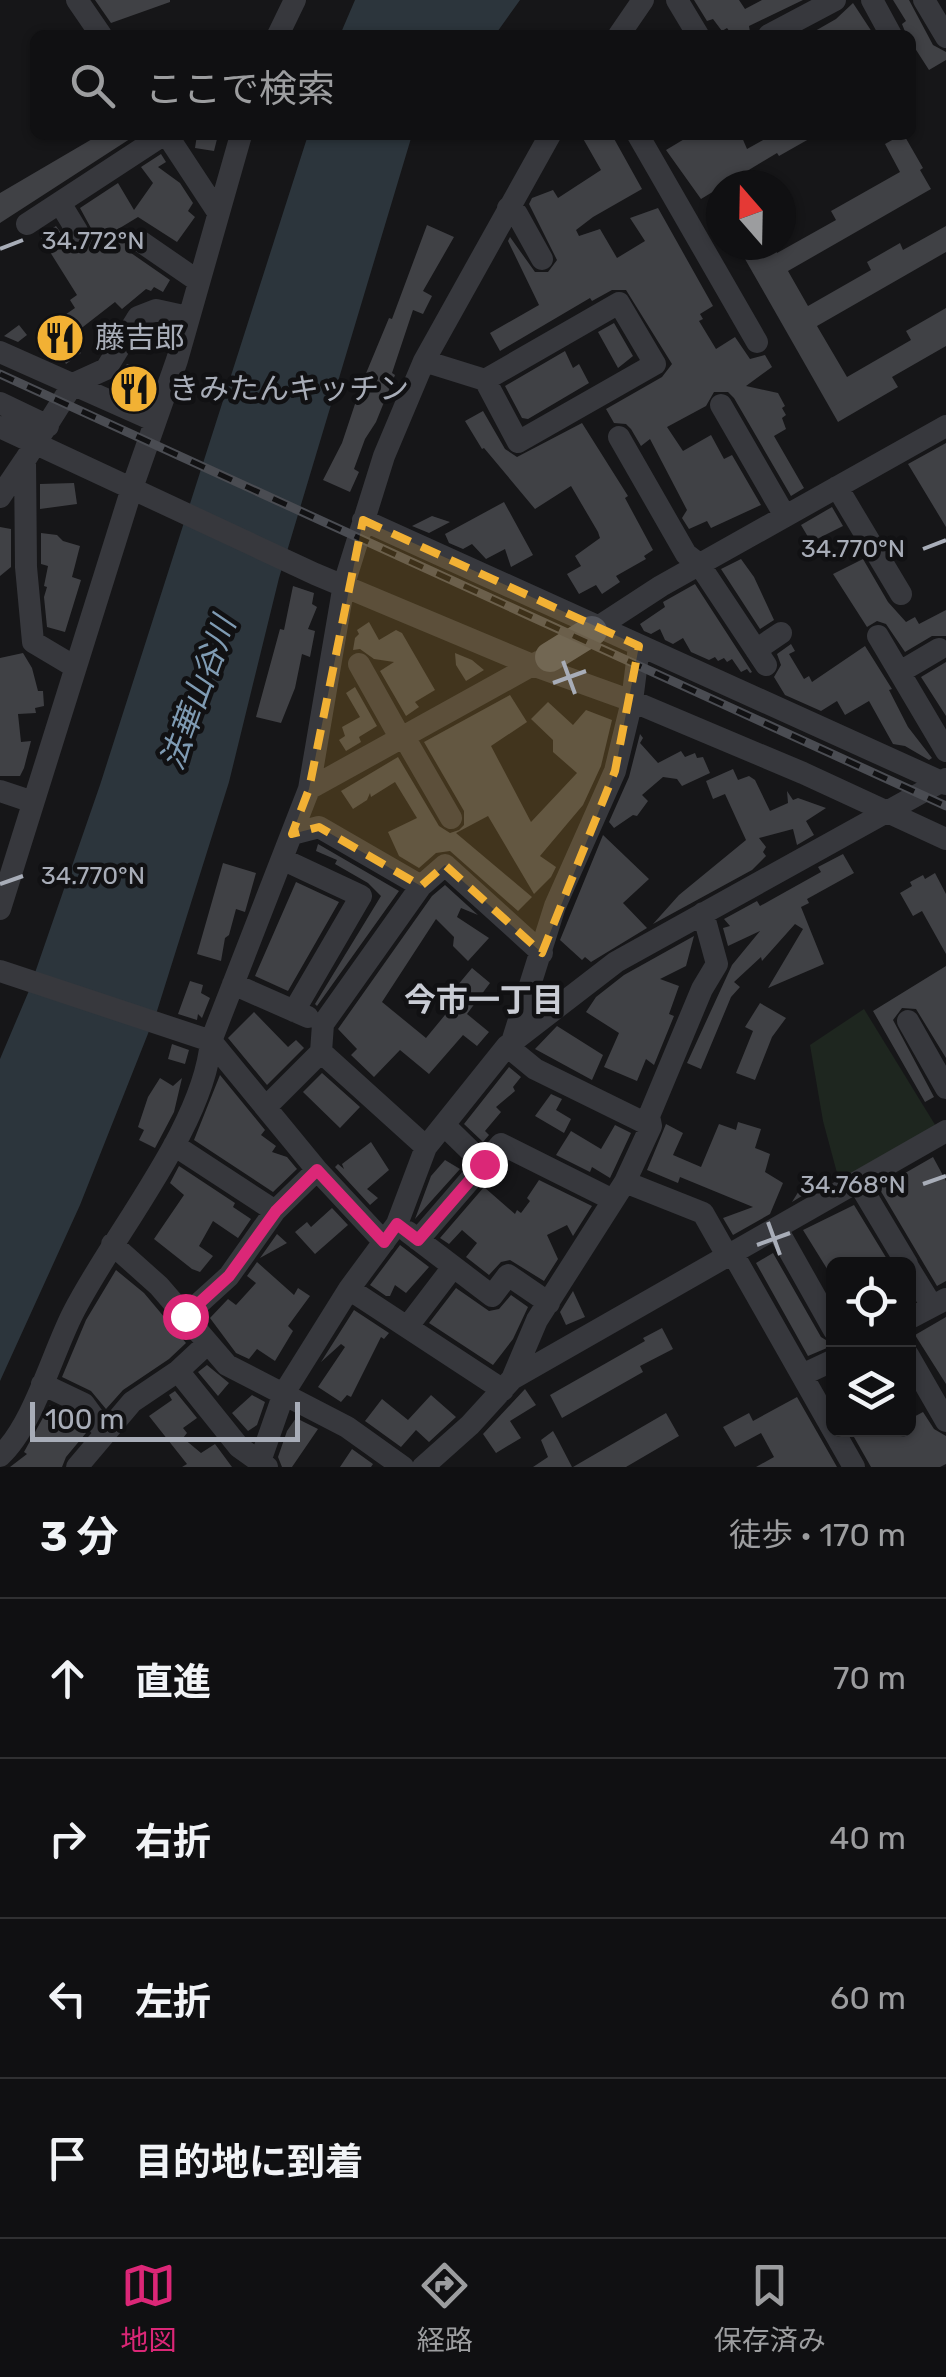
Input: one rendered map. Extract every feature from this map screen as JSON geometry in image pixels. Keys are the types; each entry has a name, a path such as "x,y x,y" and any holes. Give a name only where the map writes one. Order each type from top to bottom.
{"main road":[{"path":"541,661 595,629"}],"street":[{"path":"78,0 97,30"},
{"path":"280,30 295,0"},
{"path":"622,30 642,0"},
{"path":"677,0 695,30"},
{"path":"779,30 834,0"},
{"path":"872,0 888,30"},
{"path":"924,0 946,38"},
{"path":"27,224 157,140"},
{"path":"168,140 217,211"},
{"path":"0,909 156,421 239,140"},
{"path":"0,1456 18,1433 72,1314 174,1145 209,1067 211,1042 310,789 344,584 384,456 424,361 547,140"},
{"path":"641,140 757,342"},
{"path":"60,203 78,231"},
{"path":"508,208 517,214 542,259"},
{"path":"140,241 198,281"},
{"path":"424,361 485,380 518,442 654,364 619,303 485,380"},
{"path":"0,498 72,384 106,369 138,316 156,310 188,316"},
{"path":"0,352 156,421"},
{"path":"0,404 37,442 26,567 33,642 75,667"},
{"path":"722,405 785,516"},
{"path":"595,629 699,564 946,426"},
{"path":"0,427 315,574 541,661 946,839"},
{"path":"619,438 649,470 686,554 699,564 761,658 782,632"},
{"path":"837,487 901,594"},
{"path":"363,520 595,629 944,782"},
{"path":"878,636 946,751"},
{"path":"509,1044 555,906 616,771 632,701 639,646"},
{"path":"900,672 940,649"},
{"path":"310,789 541,661"},
{"path":"359,664 451,818"},
{"path":"178,1371 239,1447 262,1466 284,1393 348,1289 391,1233 426,1147 509,1044 616,962 944,782"},
{"path":"0,792 33,802"},
{"path":"292,834 319,827 420,886"},
{"path":"282,859 361,896 294,1011"},
{"path":"267,1106 322,1052 323,1024 420,886 445,865 542,953"},
{"path":"508,1384 537,1320 619,1191 651,1126 648,1116 702,988 717,964 703,913"},
{"path":"0,971 211,1042 317,1170 391,1233 418,1240 492,1296 508,1275 548,1303"},
{"path":"234,984 323,1024"},
{"path":"908,1021 946,1088"},
{"path":"509,1044 536,1069 651,1126"},
{"path":"322,1052 426,1147"},
{"path":"444,1125 484,1164"},
{"path":"423,1467 508,1384 858,1182 944,1137"},
{"path":"418,1240 501,1144 619,1191 702,1213 854,1467"},
{"path":"174,1145 276,1211"},
{"path":"185,1316 229,1276 276,1211 317,1170"},
{"path":"858,1182 903,1257"},
{"path":"778,1228 826,1315"},
{"path":"112,1244 159,1286 227,1365 347,1427 403,1467"},
{"path":"408,1326 453,1266"},
{"path":"916,1275 939,1302 916,1315"},
{"path":"348,1289 508,1384"},
{"path":"76,1467 132,1402 178,1371 208,1344"},
{"path":"802,1375 826,1364"},
{"path":"916,1369 946,1420"},
{"path":"42,1384 84,1404 106,1434"}],"highlighted area":[{"path":"363,520 639,646 615,771 542,953 445,865 421,886 319,827 292,834 309,789"}],"shaded area":[{"path":"864,1009 937,1128 840,1184 823,1121 810,1045"}],"water":[{"path":"355,0 520,0 499,30 342,30"},
{"name":"法華山谷川","path":"306,140 410,140 279,578 229,782 157,1011 80,1205 0,1381 0,1059 28,993 100,785"}],"building":[{"path":"95,0 170,0 170,2 111,23"},
{"path":"694,0 739,0 745,9 762,0 803,0 749,26 750,30 721,30 713,19 707,21"},
{"path":"893,0 909,0 933,45 946,52 946,60 929,70 916,50 916,30 904,30 902,24 906,21"},
{"path":"853,3 871,30 817,30"},
{"path":"90,140 128,140 0,223 0,193"},
{"path":"196,140 217,140 214,151 195,148"},
{"path":"584,140 615,140 642,189 593,217 576,230 579,236 600,229 617,258 645,241 630,218 658,208 713,306 700,314 703,319 699,321 716,349 735,337 750,359 765,355 772,367 746,386 778,393 785,406 782,408 786,415 782,418 786,429 774,436 804,488 791,496 734,398 728,392 714,392 706,406 667,427 683,451 711,435 724,459 732,455 761,505 711,528 707,521 689,529 682,518 687,510 650,439 641,446 631,429 626,424 614,423 606,409 662,377 672,364 626,290 612,290 592,301 590,298 500,351 490,333 539,305 508,241 510,237 535,272 548,272 557,260 529,204 532,198 553,190 558,198 601,170"},
{"path":"683,140 743,140 747,149 763,140 807,140 749,170 706,170 706,196 701,199 666,150"},
{"path":"892,140 907,140 931,189 788,271 808,306 871,270 867,262 900,243 903,250 946,226 946,252 817,326 847,377 911,340 906,331 946,308 946,346 892,377 898,387 838,422 746,260 796,260 796,242 836,220 831,211 900,172 885,144"},
{"path":"161,154 166,162 158,167 180,183 193,203 188,211 195,217 177,242 138,217 110,234 170,280 163,292 154,287 151,291 146,289 122,309 115,302 70,337 81,353 66,364 63,359 59,362 40,332 75,308 70,300 77,295 40,236 56,226 69,244 86,243 92,230 80,208 118,183 134,210 153,183 141,167"},
{"path":"427,225 454,237 423,291 432,296 423,314 413,310 392,373 395,375 365,439 354,469 359,472 350,492 323,480 342,443 362,383 389,318 392,319"},
{"path":"614,323 633,356 618,368 598,332"},
{"path":"19,325 27,335 18,342 4,336"},
{"path":"565,351 573,368 579,364 589,383 528,419 522,418 505,386"},
{"path":"127,364 150,370 140,397 120,389 123,382 115,380"},
{"path":"483,411 505,449 517,457 582,423 628,496 625,498 653,550 644,556 646,559 616,576 620,582 602,594 596,585 579,594 567,574 581,566 575,556 600,538 598,532 571,486 535,509 482,449 465,421"},
{"path":"946,443 946,527 908,464"},
{"path":"74,483 77,504 40,509 40,484"},
{"path":"504,502 533,555 511,567 505,549 486,559 472,544 463,549 449,543 445,534"},
{"path":"832,507 843,526 811,542 801,525"},
{"path":"432,516 450,522 429,533 412,526"},
{"path":"0,527 11,529 11,567 0,576"},
{"path":"41,533 57,535 80,546 72,577 81,580 65,632 47,627 44,586 48,566 41,564"},
{"path":"741,559 774,620 760,629 721,569"},
{"path":"863,559 888,602 906,622 915,617 919,624 946,610 946,636 932,636 905,652 886,624 877,621 867,627 833,574"},
{"path":"695,584 752,672 741,672 732,659 709,660 691,652 683,638 673,644 665,640 660,629 651,634 644,631 640,624 665,607 663,602"},
{"path":"293,586 314,593 312,604 317,607 308,629 315,631 310,657 302,654 295,688 281,723 256,717 280,629 284,630"},
{"path":"369,622 379,640 396,630 402,633 435,690 415,702 419,707 406,716 380,671 394,662 353,650 357,630"},
{"path":"791,644 795,651 789,654 804,679 809,676 812,682 865,646 892,689 889,690 908,727 932,758 893,744 869,701 845,715 837,701 821,711 785,695 774,677 781,665 777,654"},
{"path":"23,653 38,691 43,691 44,706 35,708 36,713 18,714 21,742 31,741 24,768 20,776 0,776 0,658"},
{"path":"455,653 484,670 466,681 456,665"},
{"path":"946,662 946,716 921,677"},
{"path":"355,687 377,726 346,751 339,740 345,736 342,727 360,717 346,693"},
{"path":"510,695 527,722 491,746 531,822 577,773 553,752 553,740 531,719 548,702 573,725 586,710 612,720 601,766 583,805 540,856 556,867 534,894 488,816 456,833 532,897 518,911 450,851 436,853 419,868 399,856 388,832 417,818 395,782 371,797 370,793 367,800 353,809 341,791 398,757 439,826 450,833 459,830 464,825 464,811 424,742"},
{"path":"640,734 640,743 658,763 681,751 685,757 695,753 697,758 703,757 710,773 682,786 677,779 663,777 642,795 648,801 637,816 614,828 609,822 629,777"},
{"path":"733,769 738,780 749,776 755,780 770,811 788,803 787,791 793,800 798,798 826,808 806,821 814,835 797,845 793,829 759,838 766,847 766,856 752,870 653,924 679,895 746,840 725,794 713,799 706,781"},
{"path":"603,835 649,879 623,903 647,928 591,962 585,957 582,960 560,940"},
{"path":"318,844 399,891 317,1006 381,896 368,883 335,864 337,860 316,851"},
{"path":"843,854 854,873 807,899 809,903 801,907 824,964 768,988 803,929 795,924 762,961 761,957 734,982 740,987 731,997 701,1069 687,1063 732,965 760,931 728,946 723,928 730,926 724,919 757,901 760,906 821,872 818,867"},
{"path":"223,863 256,873 245,912 236,909 221,961 197,954"},
{"path":"935,873 946,894 946,954 922,911 913,916 900,893 912,886 910,882"},
{"path":"296,882 339,902 288,991 255,976"},
{"path":"445,885 478,915 461,908 457,917 489,938 468,961 453,946 454,937 436,919 382,1002 426,1038 459,998 452,992 472,968 490,983 467,1014 489,1032 477,1046 463,1035 429,1074 400,1050 374,1077 351,1055 357,1049 338,1029 432,896"},
{"path":"694,936 686,966 660,979 679,986 669,1014 674,1016 654,1065 646,1059 637,1081 604,1067 619,1033 586,1012 596,997 624,975"},
{"path":"946,966 946,1058 916,1009 902,1008 893,1020 934,1097 925,1102 873,1011"},
{"path":"190,981 203,985 201,993 210,998 202,1018 198,1014 197,1020 178,1014"},
{"path":"760,1003 786,1018 772,1037 755,1080 736,1073 753,1031 745,1027"},
{"path":"254,1012 288,1047 296,1040 304,1048 267,1085 228,1038"},
{"path":"557,1026 603,1055 592,1080 535,1049"},
{"path":"172,1044 189,1050 185,1064 168,1059"},
{"path":"509,1067 521,1077 513,1087 515,1091 496,1107 501,1112 485,1131 489,1135 483,1142 464,1124"},
{"path":"322,1073 360,1107 340,1128 303,1092"},
{"path":"220,1075 265,1130 261,1135 276,1146 272,1152 287,1157 297,1169 273,1192 194,1140"},
{"path":"160,1078 173,1086 182,1078 174,1112 155,1148 139,1140 144,1130 138,1127 148,1097"},
{"path":"551,1094 562,1099 556,1110 571,1119 564,1133 535,1116"},
{"path":"738,1122 761,1129 755,1148 770,1154 765,1172 783,1183 770,1214 733,1235 723,1218 753,1207 680,1177 678,1183 647,1170 666,1124 683,1133 673,1155 701,1167 719,1124 736,1130"},
{"path":"615,1125 631,1133 610,1178 592,1167 590,1172 556,1155 571,1131 601,1149"},
{"path":"371,1142 389,1170 367,1189 378,1198 370,1205 335,1167 338,1164 344,1169 342,1164"},
{"path":"933,1157 946,1181 946,1281 937,1286 879,1188"},
{"path":"445,1160 460,1169 415,1219 431,1176"},
{"path":"179,1166 235,1203 233,1207 251,1219 238,1238 213,1221 199,1246 213,1256 200,1272 154,1239 184,1195 170,1183"},
{"path":"807,1178 820,1185 792,1202"},
{"path":"539,1180 592,1206 573,1236 567,1225 547,1235 558,1259 544,1281 510,1260 501,1262 489,1275 466,1257 477,1243 462,1230 449,1244 440,1238 484,1187 515,1214 517,1210 521,1213 530,1201 527,1198"},
{"path":"854,1205 886,1257 826,1257 826,1267 803,1230"},
{"path":"332,1208 348,1225 315,1254 295,1232 307,1222 311,1227"},
{"path":"277,1234 287,1243 260,1258"},
{"path":"400,1245 429,1267 406,1293 395,1285 390,1296 386,1296 370,1285"},
{"path":"773,1253 826,1340 826,1348 808,1356 756,1263"},
{"path":"257,1262 294,1295 298,1288 310,1296 288,1326 293,1331 275,1361 257,1349 249,1359 236,1353 210,1318 228,1299 236,1305 256,1283 247,1276"},
{"path":"116,1270 144,1293 186,1343 123,1390 106,1409 91,1391 62,1377 86,1320"},
{"path":"456,1288 489,1311 499,1309 511,1295 528,1307 513,1339 493,1365 429,1323"},
{"path":"573,1291 585,1317 566,1325 560,1312"},
{"path":"354,1310 389,1333 384,1339 381,1337 351,1397 347,1395 341,1402 318,1387 345,1347 341,1344 321,1362"},
{"path":"946,1317 946,1384 916,1337"},
{"path":"662,1328 673,1349 640,1366 643,1372 562,1418 550,1395"},
{"path":"207,1365 229,1383 218,1396 198,1372"},
{"path":"525,1389 536,1405 510,1421 521,1438 496,1453 483,1434"},
{"path":"175,1391 197,1418 183,1428 187,1433 183,1438 201,1453 215,1444 232,1467 182,1467 187,1464 149,1416 172,1400 169,1395"},
{"path":"252,1395 265,1402 257,1425 248,1431 232,1413"},
{"path":"431,1395 456,1417 429,1442 416,1430 401,1447 365,1421 382,1399 408,1420"},
{"path":"797,1397 837,1467 756,1467 774,1457 761,1433 735,1447 723,1427 749,1413 753,1421"},
{"path":"50,1405 74,1416 86,1433 62,1467 10,1467 27,1454 24,1452"},
{"path":"923,1412 934,1429 946,1436 946,1464 871,1467 854,1437 916,1437 916,1416"},
{"path":"666,1413 679,1436 626,1467 573,1467"},
{"path":"296,1418 318,1429 292,1467 282,1467 278,1457"},
{"path":"553,1431 572,1467 533,1467 548,1457 541,1440"},
{"path":"352,1449 373,1464 371,1467 340,1467"}],"railway":[{"path":"0,374 946,806"}],"place":[{"name":"藤吉郎","path":"60,338"},
{"name":"きみたんキッチン","path":"134,389"}],"district":[{"name":"今市一丁目","path":"484,1000"}],"route":[{"path":"185,1316 229,1276 276,1211 317,1170 384,1242 397,1224 418,1240 484,1164"}]}
